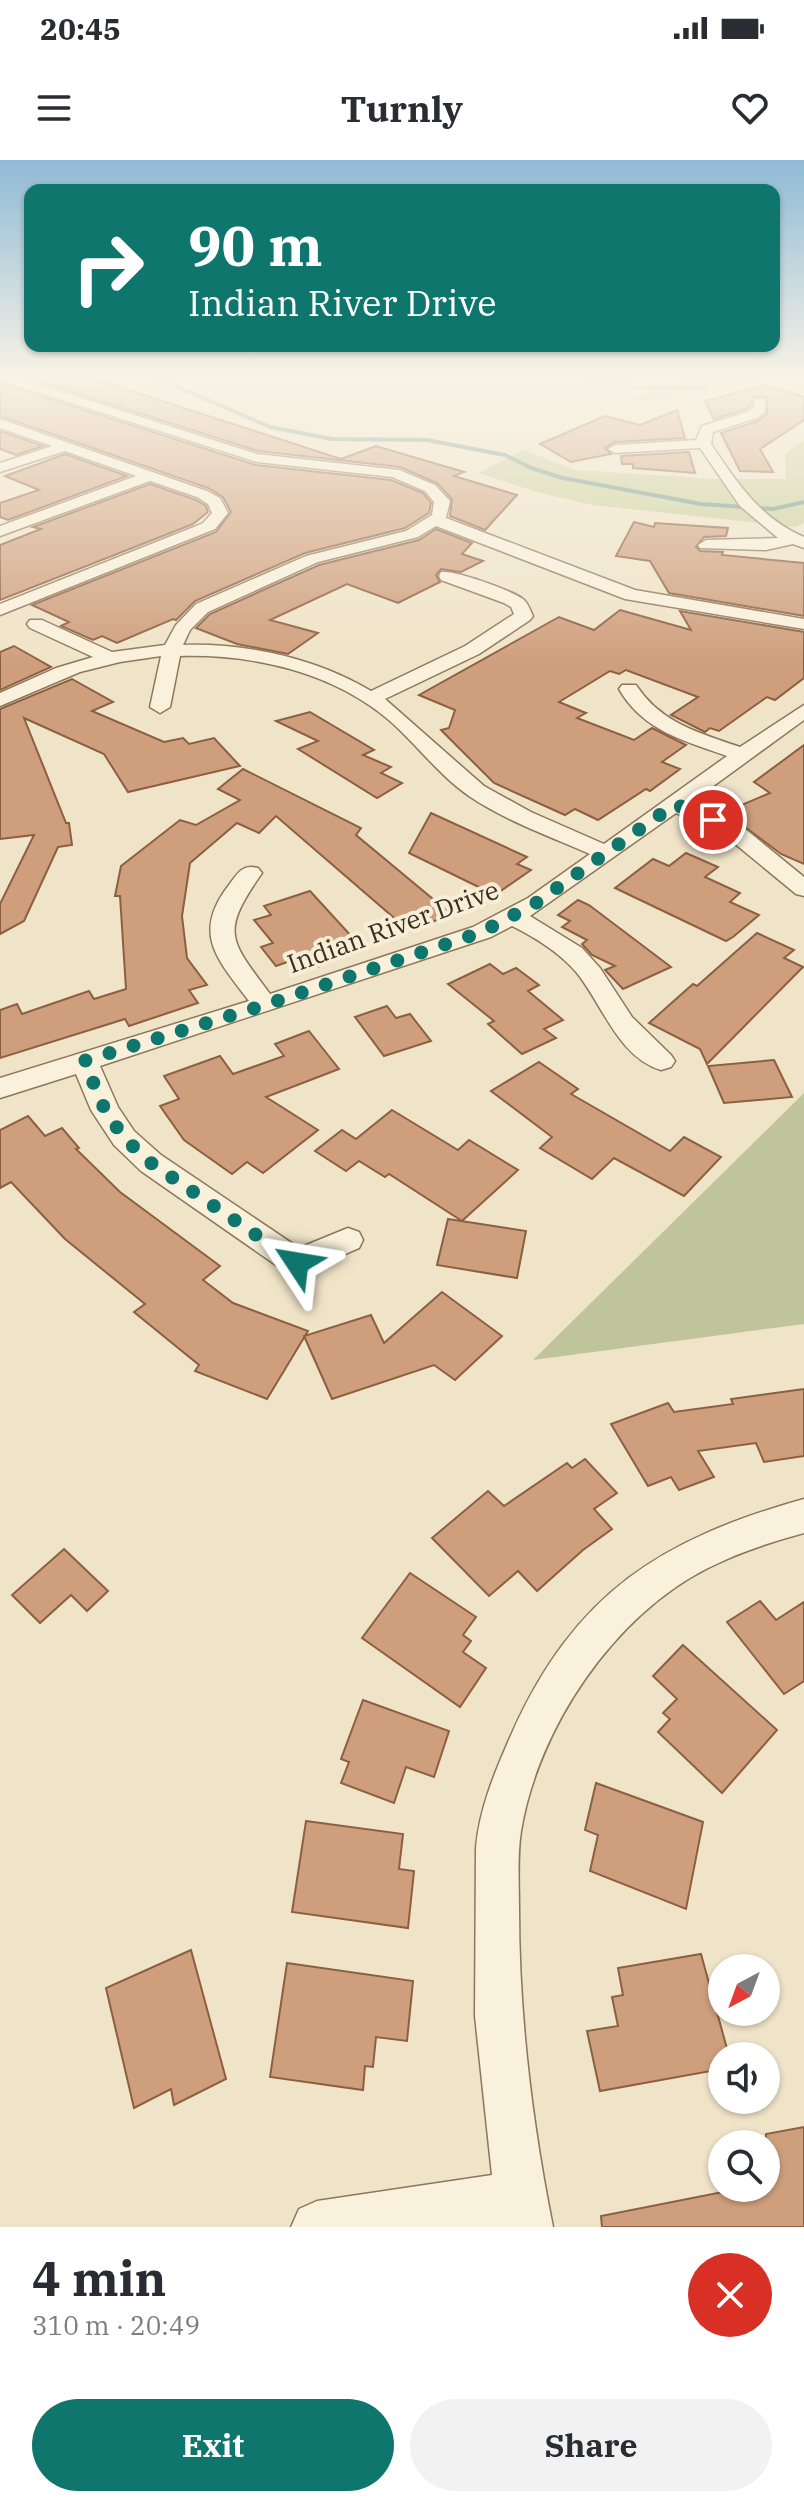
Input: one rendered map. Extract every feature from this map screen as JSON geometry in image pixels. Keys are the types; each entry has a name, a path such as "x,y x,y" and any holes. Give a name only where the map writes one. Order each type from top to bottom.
{"street":[{"path":"0,610 200,530 217,519 220,508 209,497 136,471"},
{"path":"160,707 176,635 189,618 219,599 312,559 403,537 436,520 442,505 437,493 408,477 383,471"},
{"path":"723,471 755,516 799,541"},
{"path":"0,531 149,476"},
{"path":"436,520 631,595 804,624"},
{"path":"706,545 766,545 799,541"},
{"path":"371,698 472,650 524,616 524,610 510,599 447,576"},
{"path":"36,624 109,658"},
{"path":"0,700 63,672 109,658 172,651 235,653 282,661 371,698 476,791 607,853"},
{"path":"629,689 637,704 653,717 743,755"},
{"name":"Indian River Drive","path":"0,1088 444,946 513,917 804,711"},
{"path":"675,804 736,833 804,889"},
{"path":"250,873 234,891 219,922 221,941 265,1005"},
{"path":"513,917 555,939 579,959 598,982 618,1017 636,1039 661,1061"},
{"path":"84,1061 105,1110 124,1138 151,1163 235,1222 297,1263 348,1240"},
{"path":"317,2227 524,2212 500,2023 495,1935 500,1827 531,1737 558,1684 590,1639 645,1583 689,1556 732,1536 759,1526 804,1516"}],"green space":[{"path":"598,471 715,479 786,479 786,471 804,471 804,523 796,527 592,505 478,473"},
{"path":"804,1093 804,1324 533,1360"}],"building":[{"path":"17,471 114,471 127,476 8,520 0,517 0,503 39,490 5,476"},
{"path":"160,471 314,471 391,480 423,493 431,503 429,513 405,528 305,553 195,601 176,620 117,643 102,636 93,640 61,626 69,622 32,605 216,532 231,512 223,497 208,488"},
{"path":"410,471 462,471 454,476 517,495 485,530 450,516 452,499 437,483"},
{"path":"150,484 196,500 206,506 208,512 193,524 0,600 0,545 41,529 33,527"},
{"path":"634,522 654,527 655,523 728,528 726,536 704,537 696,547 700,551 723,552 722,555 804,563 804,616 669,593 650,561 616,556"},
{"path":"436,529 472,543 462,554 483,561 461,572 441,569 436,575 440,582 398,603 347,584 270,620 318,633 288,654 237,644 196,628 210,614 319,565 419,540"},
{"path":"620,610 691,630 680,611 804,632 804,678 775,700 767,697 719,731 710,728 705,732 671,715 698,697 626,670 619,674 610,671 559,702 586,713 577,718 634,740 652,728 686,745 662,762 680,769 650,791 646,789 598,820 575,809 565,815 494,783 441,730 449,728 455,710 419,695 559,617 594,630"},
{"path":"14,646 51,667 0,690 0,652"},
{"path":"72,679 113,702 92,711 164,742 183,738 189,744 214,738 240,766 128,792 104,754 24,718 66,823 69,823 72,845 58,847 24,921 0,934 0,904 34,835 0,839 0,709"},
{"path":"310,712 374,750 363,755 391,767 381,773 402,783 377,798 298,749 318,741 276,721"},
{"path":"804,745 804,864 781,854 725,812 770,793 754,782"},
{"path":"243,769 361,828 356,835 451,914 425,925 415,917 400,923 276,816 259,833 237,823 190,863 182,916 187,958 207,985 189,990 198,1003 129,1026 125,1019 0,1058 0,1010 17,1004 22,1014 89,991 94,999 126,989 120,896 115,896 121,866 180,820 196,825 240,800 218,789"},
{"path":"431,813 527,857 517,864 531,870 495,895 409,853"},
{"path":"686,853 718,867 705,877 740,893 730,902 759,915 726,941 615,888 653,859 669,866"},
{"path":"310,891 364,950 300,973 290,961 276,966 261,947 273,943 254,920 271,915 264,906"},
{"path":"578,900 671,967 623,989 605,970 615,966 592,955 582,944 587,940 562,927 570,921 558,915"},
{"path":"757,933 794,950 784,958 803,967 707,1064 700,1049 649,1023 693,984 697,986"},
{"path":"490,964 503,974 516,968 539,985 528,991 563,1020 544,1029 556,1038 522,1054 488,1024 494,1021 448,984"},
{"path":"387,1006 396,1018 410,1014 431,1041 384,1056 355,1017"},
{"path":"309,1031 339,1069 266,1097 318,1130 263,1173 247,1162 232,1174 184,1140 160,1106 179,1099 164,1076 220,1056 233,1074 284,1056 275,1044"},
{"path":"774,1060 792,1097 724,1103 708,1066"},
{"path":"539,1062 578,1089 571,1094 670,1151 684,1137 721,1157 684,1196 614,1158 592,1179 540,1148 552,1137 491,1091"},
{"path":"392,1110 458,1150 469,1140 518,1170 462,1221 389,1174 385,1177 359,1161 346,1171 315,1151 342,1130 356,1139"},
{"path":"28,1116 45,1136 62,1128 79,1148 76,1149 120,1192 220,1266 203,1280 233,1303 308,1331 267,1399 195,1371 199,1365 134,1312 145,1304 65,1239 11,1182 0,1188 0,1130"},
{"path":"448,1219 526,1231 517,1278 437,1265"},
{"path":"442,1292 502,1336 455,1380 434,1365 332,1399 304,1336 371,1315 384,1343"},
{"path":"804,1389 804,1456 764,1462 756,1443 698,1451 714,1477 679,1490 671,1477 648,1486 611,1424 668,1403 674,1412 733,1404 731,1399"},
{"path":"585,1459 617,1493 594,1509 612,1529 537,1591 518,1571 489,1596 432,1538 488,1491 504,1506 567,1463 572,1468"},
{"path":"64,1549 108,1591 87,1611 71,1595 40,1623 12,1595"},
{"path":"410,1573 476,1617 463,1635 471,1641 463,1652 486,1668 460,1707 362,1638"},
{"path":"760,1601 776,1620 804,1602 804,1681 784,1694 727,1622"},
{"path":"683,1645 777,1730 722,1793 658,1732 670,1719 663,1713 677,1699 653,1676"},
{"path":"363,1700 449,1731 434,1777 406,1767 394,1803 341,1783 349,1762 341,1759"},
{"path":"596,1783 703,1822 686,1909 590,1871 598,1835 585,1830"},
{"path":"306,1821 403,1834 399,1869 414,1871 408,1928 292,1912"},
{"path":"191,1950 226,2079 174,2105 171,2089 134,2108 106,1988"},
{"path":"701,1954 708,1980 708,2026 721,2026 725,2042 708,2042 708,2072 600,2091 587,2031 618,2026 612,1997 623,1995 618,1968"},
{"path":"287,1963 413,1981 407,2041 376,2037 373,2067 365,2066 363,2090 270,2077"},
{"path":"804,2127 804,2227 602,2227 601,2216 708,2195 708,2202 780,2202 780,2131"}],"waterway":[{"path":"542,471 701,504 773,509 804,502"}],"route":[{"path":"297,1263 151,1163 124,1138 105,1110 84,1061 265,1005 482,932 536,903 675,804 713,820"}]}
